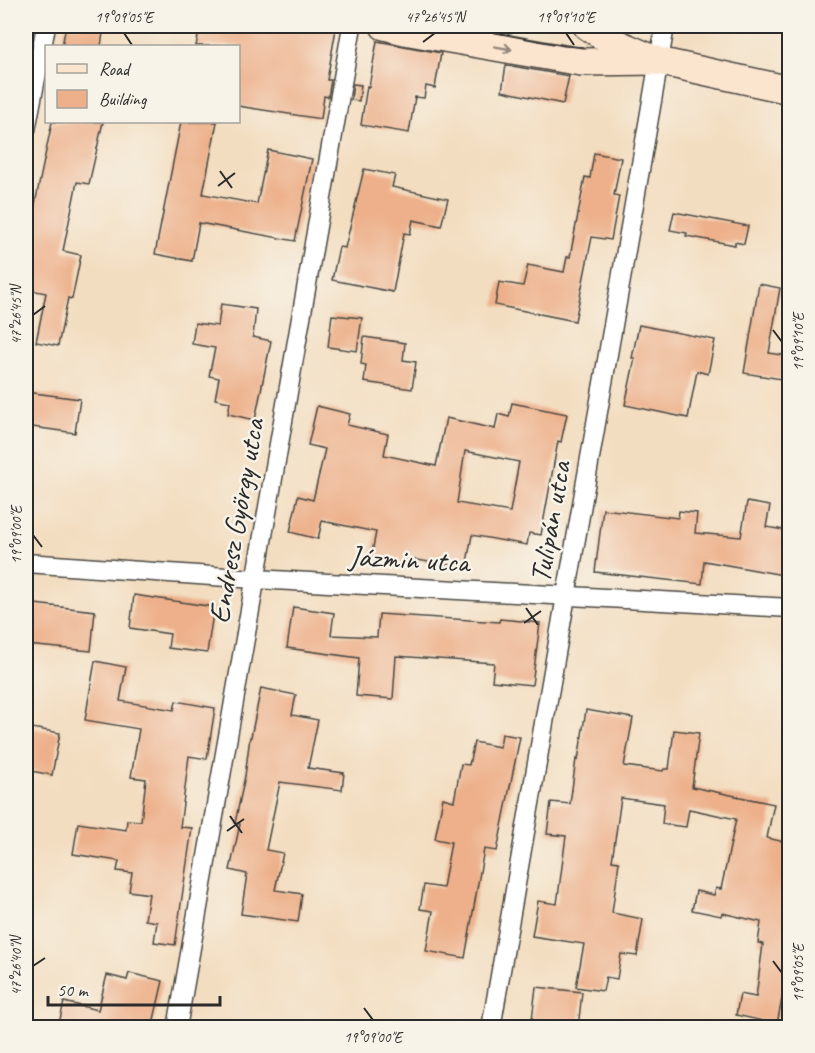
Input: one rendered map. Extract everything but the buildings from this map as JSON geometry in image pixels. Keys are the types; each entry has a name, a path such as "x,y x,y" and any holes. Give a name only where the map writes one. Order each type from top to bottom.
{"street":[{"path":"26,130 45,26"},
{"name":"Endresz György utca","path":"177,1028 352,26"},
{"path":"384,26 581,62 658,61"},
{"path":"587,26 607,39 658,61 789,90"},
{"name":"Tulipán utca","path":"491,1028 665,26"},
{"name":"Jázmin utca","path":"26,564 789,608"}],"tram line":[{"path":"460,26 565,46 583,47"}]}
